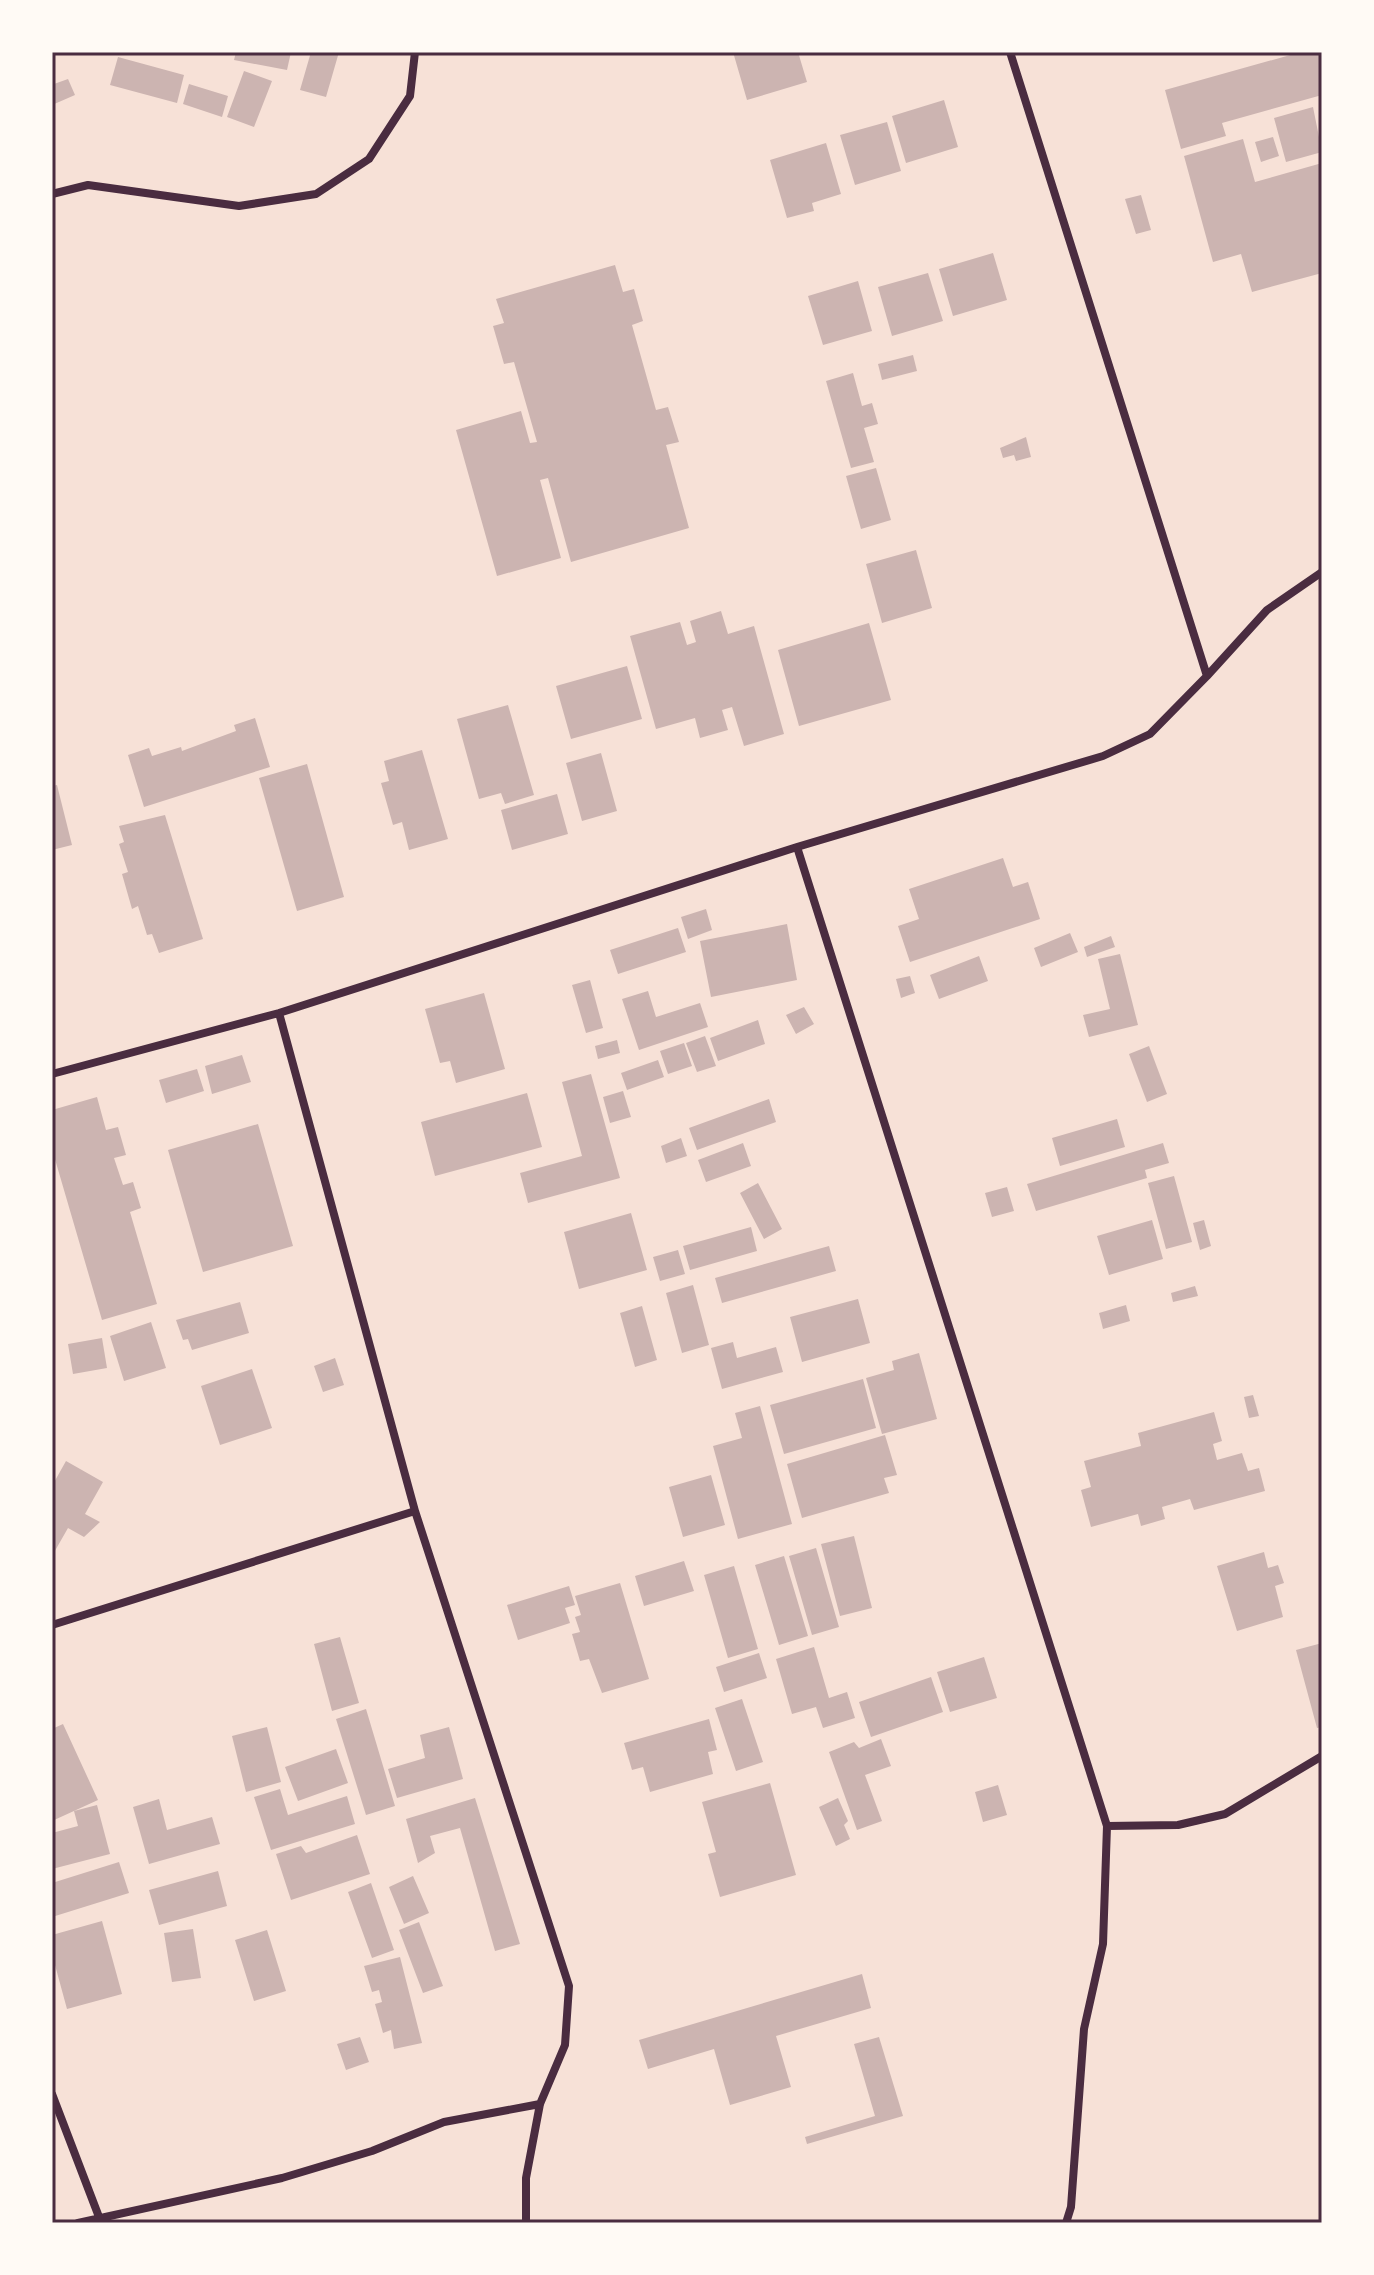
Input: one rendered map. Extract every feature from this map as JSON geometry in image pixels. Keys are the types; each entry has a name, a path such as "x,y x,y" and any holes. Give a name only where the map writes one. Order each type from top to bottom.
{"street":[{"path":"52,194 88,185 239,206 316,194 369,159 410,96 415,52"},
{"path":"1010,52 1207,676"},
{"path":"52,1074 279,1013 797,847 1103,756 1150,734 1267,610 1322,572"},
{"path":"797,847 1107,1826 1103,1944 1084,2029 1071,2207 1066,2223"},
{"path":"279,1013 415,1511 569,1986 565,2045 540,2104 526,2178 526,2223"},
{"path":"52,1625 415,1511"},
{"path":"1107,1826 1178,1825 1225,1814 1322,1756"},
{"path":"52,2094 99,2217"},
{"path":"78,2223 282,2178 372,2151 444,2122 540,2104"}],"building":[{"path":"236,52 291,52 287,70 234,60"},
{"path":"311,52 339,52 326,97 300,90"},
{"path":"733,52 798,52 807,82 747,100"},
{"path":"1301,52 1322,52 1322,95 1222,123 1226,136 1181,149 1165,90"},
{"path":"118,57 184,75 177,103 110,85"},
{"path":"244,71 272,81 254,127 227,117"},
{"path":"52,79 54,84 68,79 75,95 52,105"},
{"path":"189,84 228,96 222,117 183,104"},
{"path":"944,100 958,147 906,163 892,116"},
{"path":"1313,107 1322,152 1286,162 1274,118"},
{"path":"887,122 901,171 855,185 840,135"},
{"path":"1273,137 1279,156 1261,162 1255,142"},
{"path":"1243,139 1255,182 1322,163 1322,273 1252,292 1241,254 1213,262 1184,156"},
{"path":"826,143 841,194 812,203 814,211 787,218 770,160"},
{"path":"1141,195 1151,230 1136,234 1125,199"},
{"path":"993,253 1007,300 953,316 939,269"},
{"path":"615,265 623,292 634,289 643,321 632,325 656,410 668,407 679,442 666,445 689,528 571,562 548,478 540,480 561,558 497,576 456,430 521,411 530,443 537,442 514,362 504,364 493,326 504,323 496,299"},
{"path":"928,273 943,321 892,336 878,287"},
{"path":"858,281 872,331 823,345 808,296"},
{"path":"913,355 917,371 882,380 878,364"},
{"path":"853,373 862,406 872,403 878,424 864,428 874,462 851,468 826,381"},
{"path":"1026,437 1031,457 1016,461 1014,455 1003,458 1000,448"},
{"path":"876,468 891,520 861,529 846,476"},
{"path":"916,550 932,608 882,623 866,564"},
{"path":"721,611 728,634 754,626 784,734 744,746 732,707 722,710 728,730 700,738 695,718 656,729 630,636 680,622 687,645 696,642 690,621"},
{"path":"869,623 891,700 799,726 778,650"},
{"path":"627,666 642,719 571,739 556,686"},
{"path":"508,705 534,795 505,804 501,793 479,799 457,719"},
{"path":"255,718 270,767 144,807 128,755 149,748 152,756 181,747 182,751 236,731 234,725"},
{"path":"422,750 448,839 409,850 402,822 393,825 381,783 389,781 384,761"},
{"path":"601,753 617,811 582,821 566,763"},
{"path":"307,764 344,897 297,911 259,778"},
{"path":"57,785 72,845 52,850 52,786"},
{"path":"557,794 568,834 512,850 501,810"},
{"path":"165,815 203,939 159,953 152,934 147,935 138,906 132,909 122,874 128,872 119,844 124,842 119,826"},
{"path":"1003,858 1013,887 1028,882 1040,919 910,962 898,926 919,919 909,889"},
{"path":"706,909 712,930 688,939 681,917"},
{"path":"787,924 797,980 711,997 700,941"},
{"path":"678,928 686,952 618,974 610,950"},
{"path":"1070,933 1078,952 1041,967 1034,948"},
{"path":"1111,936 1115,947 1087,957 1084,947"},
{"path":"1120,954 1138,1025 1089,1037 1083,1015 1110,1009 1098,959"},
{"path":"979,956 988,981 939,999 930,975"},
{"path":"910,976 915,993 901,998 896,979"},
{"path":"590,980 603,1028 586,1033 572,985"},
{"path":"648,991 656,1017 700,1003 708,1027 639,1050 622,999"},
{"path":"484,993 505,1069 456,1083 450,1061 440,1063 425,1009"},
{"path":"804,1007 814,1024 796,1034 786,1015"},
{"path":"758,1020 765,1044 718,1061 710,1038"},
{"path":"705,1036 716,1066 697,1072 686,1043"},
{"path":"617,1040 620,1053 598,1059 595,1046"},
{"path":"684,1043 692,1066 668,1074 660,1051"},
{"path":"1149,1046 1167,1094 1147,1102 1129,1054"},
{"path":"242,1055 251,1082 212,1094 205,1066"},
{"path":"658,1060 664,1077 627,1090 621,1073"},
{"path":"197,1069 204,1091 166,1103 159,1080"},
{"path":"591,1074 620,1178 528,1203 520,1173 582,1156 562,1082"},
{"path":"623,1091 631,1117 610,1123 603,1097"},
{"path":"527,1093 542,1147 435,1176 421,1122"},
{"path":"97,1097 106,1130 118,1127 126,1155 114,1158 123,1185 133,1182 141,1208 130,1212 157,1304 102,1320 52,1149 52,1110"},
{"path":"769,1099 776,1122 697,1150 689,1128"},
{"path":"1117,1119 1125,1147 1060,1166 1052,1138"},
{"path":"258,1124 293,1246 203,1272 168,1150"},
{"path":"681,1138 687,1156 666,1163 661,1146"},
{"path":"743,1143 751,1166 706,1182 698,1160"},
{"path":"1163,1143 1169,1163 1145,1170 1147,1178 1036,1211 1027,1184"},
{"path":"1174,1176 1192,1242 1166,1249 1148,1183"},
{"path":"758,1183 782,1229 764,1239 740,1193"},
{"path":"1007,1187 1014,1211 992,1217 985,1193"},
{"path":"631,1213 647,1270 579,1289 564,1232"},
{"path":"1152,1220 1163,1259 1109,1275 1097,1236"},
{"path":"1204,1220 1211,1246 1200,1250 1193,1223"},
{"path":"751,1227 757,1251 690,1270 683,1246"},
{"path":"829,1246 836,1271 722,1303 715,1278"},
{"path":"678,1250 685,1274 660,1281 653,1257"},
{"path":"693,1285 709,1345 682,1353 666,1293"},
{"path":"1195,1286 1198,1296 1173,1302 1171,1293"},
{"path":"858,1299 870,1343 802,1362 790,1317"},
{"path":"240,1302 249,1333 192,1350 188,1339 183,1340 176,1320"},
{"path":"1126,1305 1130,1321 1103,1329 1099,1313"},
{"path":"642,1306 657,1360 635,1367 620,1313"},
{"path":"151,1322 166,1368 124,1381 110,1336"},
{"path":"102,1338 107,1368 73,1374 68,1344"},
{"path":"733,1342 737,1358 776,1347 783,1372 722,1389 711,1348"},
{"path":"919,1353 937,1419 882,1434 866,1378 894,1370 892,1361"},
{"path":"335,1358 344,1385 323,1392 314,1366"},
{"path":"252,1369 272,1428 220,1445 201,1386"},
{"path":"863,1379 876,1428 784,1454 770,1405"},
{"path":"1253,1395 1259,1416 1249,1418 1244,1397"},
{"path":"760,1406 792,1524 738,1539 713,1446 742,1438 735,1413"},
{"path":"1214,1412 1222,1441 1213,1444 1217,1460 1242,1453 1248,1471 1259,1468 1265,1491 1194,1510 1190,1499 1162,1507 1165,1519 1141,1526 1138,1514 1091,1527 1081,1490 1091,1487 1084,1461 1141,1446 1138,1433"},
{"path":"885,1435 897,1475 884,1478 889,1493 802,1518 787,1464"},
{"path":"66,1461 103,1482 85,1514 100,1522 84,1537 68,1528 52,1556 52,1486"},
{"path":"711,1475 725,1525 683,1537 669,1487"},
{"path":"854,1536 872,1608 840,1616 821,1544"},
{"path":"816,1548 839,1627 812,1635 789,1556"},
{"path":"1264,1552 1268,1568 1278,1565 1284,1583 1275,1586 1283,1617 1237,1631 1217,1566"},
{"path":"784,1556 808,1636 779,1645 755,1565"},
{"path":"684,1561 694,1591 644,1606 635,1576"},
{"path":"734,1566 758,1649 728,1658 704,1575"},
{"path":"620,1583 649,1679 602,1693 589,1659 580,1661 572,1634 580,1632 575,1617 581,1615 575,1596"},
{"path":"569,1586 575,1605 565,1608 570,1623 518,1640 507,1605"},
{"path":"340,1637 359,1703 332,1711 314,1644"},
{"path":"1322,1643 1322,1727 1317,1728 1296,1650"},
{"path":"814,1647 829,1698 847,1692 855,1718 823,1728 816,1707 792,1714 776,1659"},
{"path":"759,1653 767,1678 724,1692 716,1667"},
{"path":"984,1657 997,1698 950,1712 937,1672"},
{"path":"931,1677 943,1712 871,1737 859,1702"},
{"path":"742,1699 763,1762 736,1771 715,1708"},
{"path":"366,1709 395,1806 366,1815 336,1719"},
{"path":"709,1719 717,1750 708,1752 713,1774 650,1792 643,1767 632,1770 624,1743"},
{"path":"63,1724 98,1800 52,1821 52,1729"},
{"path":"267,1727 281,1782 246,1792 232,1736"},
{"path":"449,1727 463,1779 397,1798 388,1769 425,1758 420,1735"},
{"path":"881,1739 891,1766 865,1775 882,1821 857,1830 829,1752 854,1742 859,1748"},
{"path":"336,1749 348,1783 298,1801 285,1767"},
{"path":"770,1783 796,1875 720,1897 708,1854 716,1852 702,1802"},
{"path":"998,1785 1007,1815 983,1822 975,1792"},
{"path":"280,1789 288,1815 347,1796 355,1824 271,1850 254,1797"},
{"path":"475,1798 520,1944 495,1951 460,1828 430,1836 435,1853 418,1863 406,1819"},
{"path":"838,1798 848,1821 844,1825 850,1839 836,1846 819,1807"},
{"path":"159,1799 167,1830 212,1817 220,1844 149,1864 133,1807"},
{"path":"97,1805 110,1854 52,1869 52,1833 78,1826 74,1811"},
{"path":"357,1835 370,1874 291,1900 276,1854 301,1846 306,1853"},
{"path":"119,1862 129,1893 52,1917 52,1883"},
{"path":"218,1871 227,1906 159,1925 149,1890"},
{"path":"413,1876 429,1913 404,1924 389,1887"},
{"path":"371,1883 394,1950 372,1958 348,1892"},
{"path":"102,1921 122,1994 67,2009 52,1954 52,1935"},
{"path":"419,1922 443,1986 423,1993 399,1930"},
{"path":"193,1929 201,1978 172,1982 164,1933"},
{"path":"267,1930 286,1991 254,2001 235,1940"},
{"path":"400,1957 422,2043 394,2049 391,2030 383,2033 375,2004 382,2002 379,1990 372,1992 364,1966"},
{"path":"862,1974 871,2008 776,2036 791,2087 730,2105 714,2049 648,2069 639,2040"},
{"path":"360,2037 369,2062 346,2070 337,2044"},
{"path":"879,2037 903,2116 807,2144 805,2137 875,2116 854,2044"}]}
